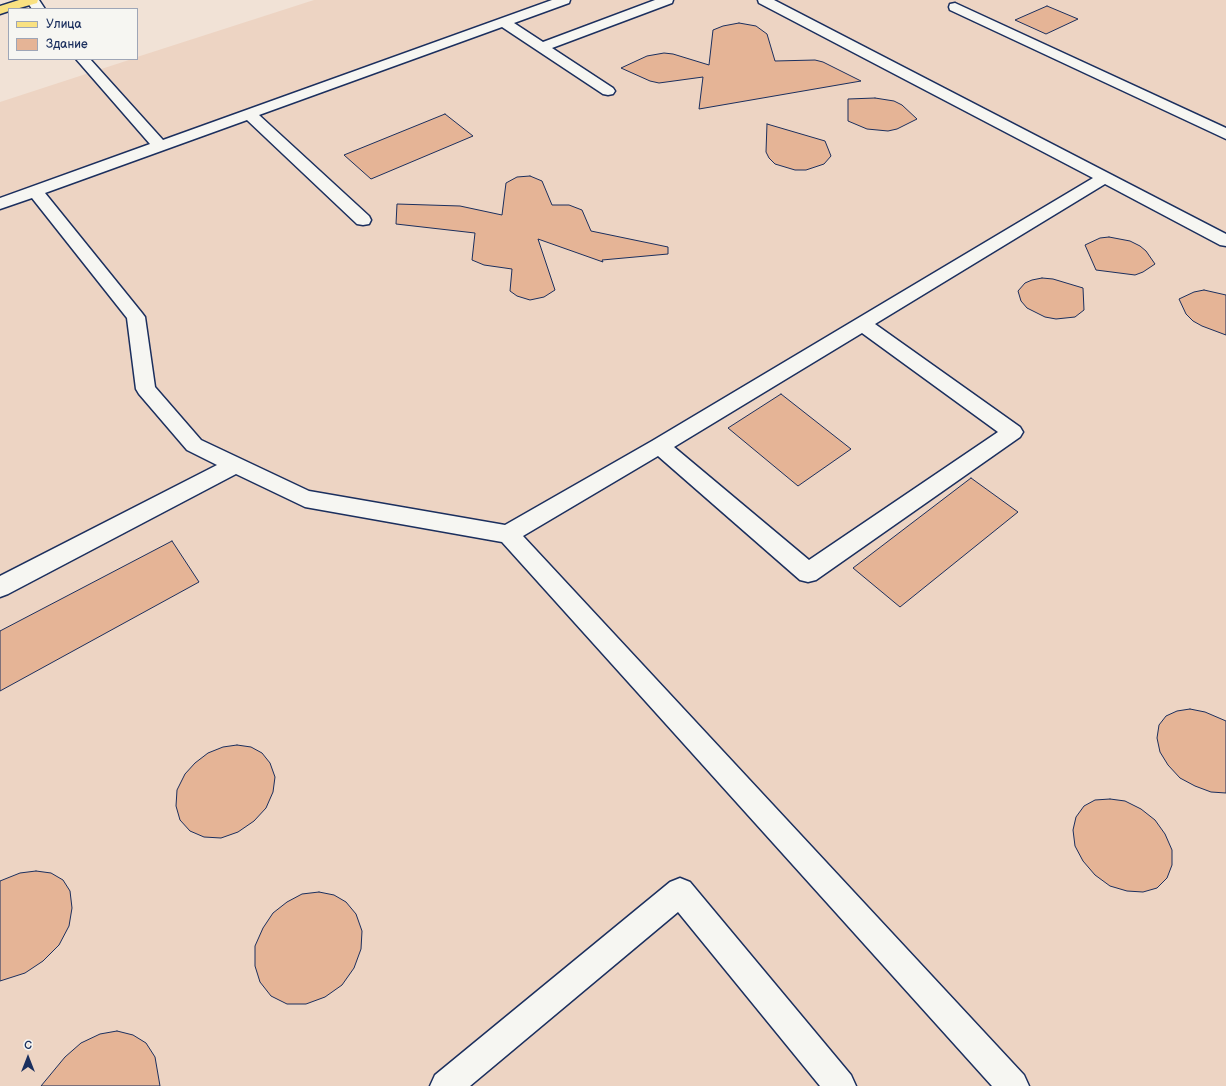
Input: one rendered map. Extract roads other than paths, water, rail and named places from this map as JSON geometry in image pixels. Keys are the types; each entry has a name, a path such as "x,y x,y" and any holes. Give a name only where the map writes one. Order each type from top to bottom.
{"main road":[{"path":"0,10 32,0"}],"lane":[{"path":"32,0 38,8"},
{"path":"0,204 564,0"},
{"path":"542,47 667,0"},
{"path":"764,0 1226,242"},
{"path":"970,0 950,5 1226,134"},
{"path":"504,22 608,91"},
{"path":"84,60 160,146"},
{"path":"249,114 363,220"},
{"path":"508,534 659,446 1105,178"},
{"path":"35,191 136,317 146,389 194,445 305,499 508,534 1013,1086"},
{"path":"659,446 808,573 1013,432 862,324"},
{"path":"0,587 236,465"},
{"path":"446,1086 680,892 840,1086"}]}
